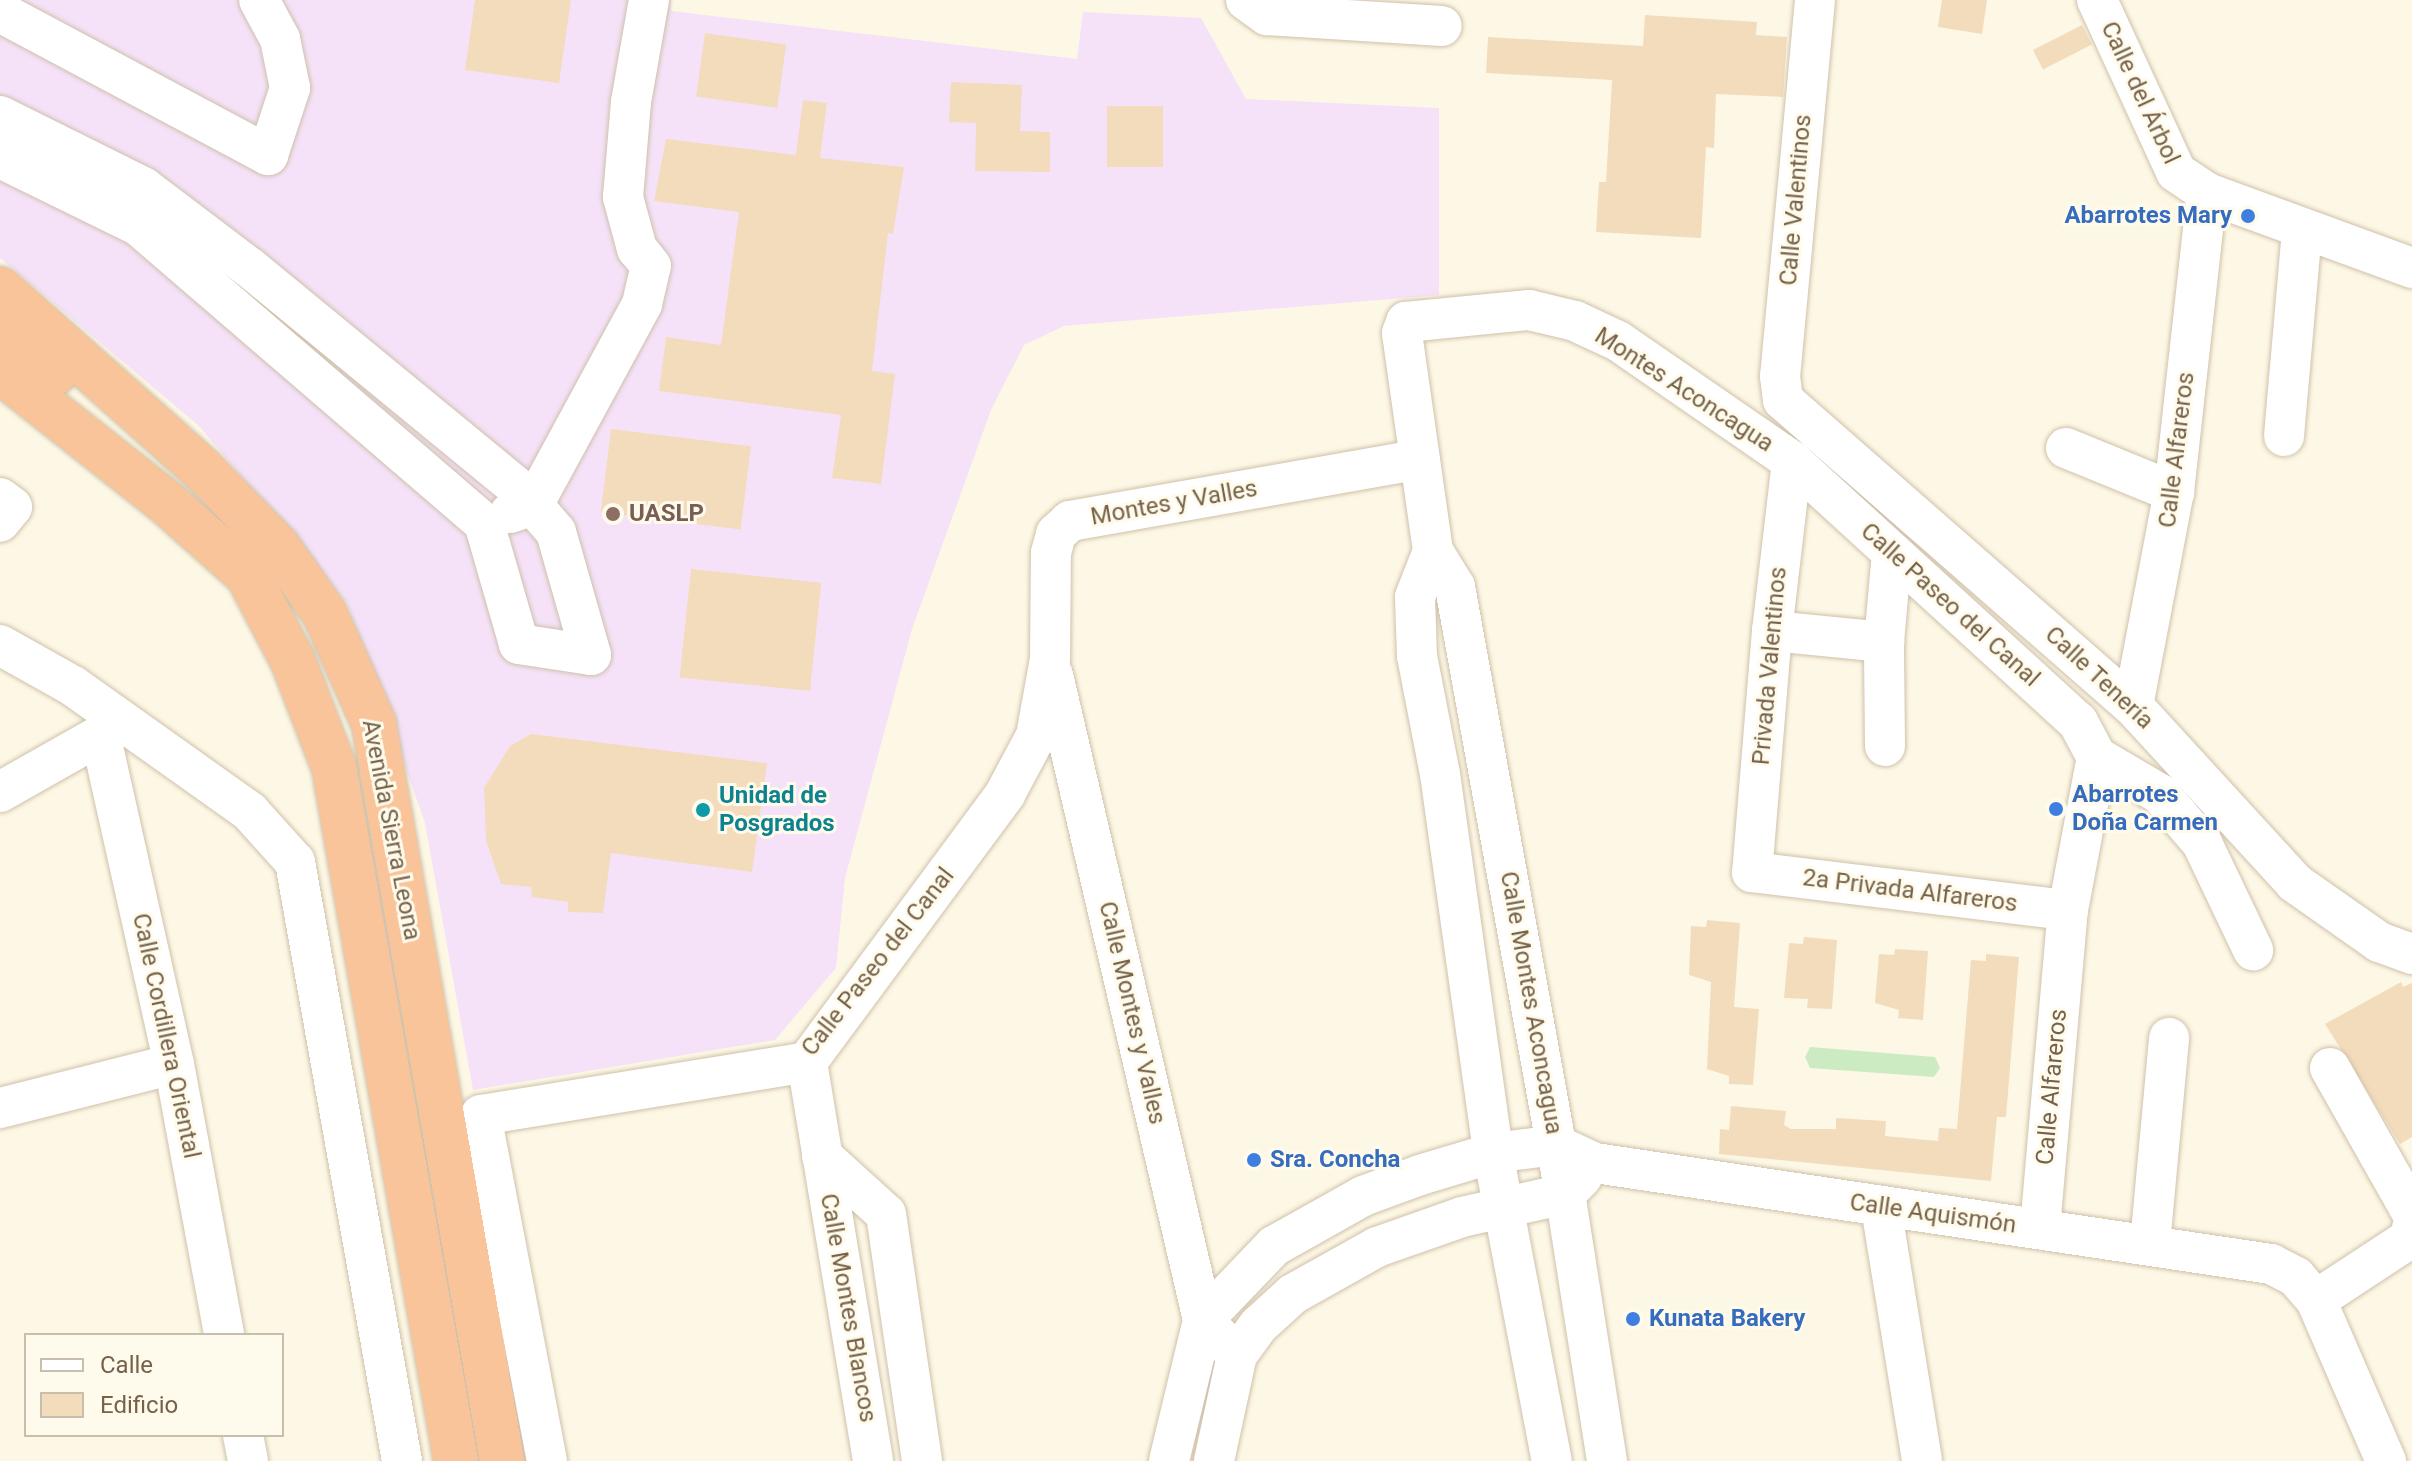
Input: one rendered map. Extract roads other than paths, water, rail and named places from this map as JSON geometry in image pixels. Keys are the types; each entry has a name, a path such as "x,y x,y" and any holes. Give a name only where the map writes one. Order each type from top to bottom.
{"highway":[{"name":"Avenida Sierra Leona","path":"0,289 195,463 278,547 325,614 374,724 502,1461"},
{"path":"0,338 195,463"},
{"name":"Avenida Sierra Leona","path":"0,371 166,502 248,575 293,661 334,767 456,1461"}],"street":[{"path":"0,12 268,155 290,88 280,39 259,0"},
{"path":"484,523 533,505 645,291 651,266 637,249 623,197 631,102 649,0"},
{"path":"1246,0 1267,15 1442,26"},
{"name":"Calle Valentinos","path":"1783,400 1780,376 1815,0"},
{"name":"Calle del Árbol","path":"2097,0 2176,172 2207,193 2302,231 2412,268"},
{"path":"0,116 132,202 263,278 533,505 556,532 591,655 519,644 484,523 137,225 132,202"},
{"path":"0,158 132,202"},
{"name":"Calle Alfareros","path":"2133,706 2174,492 2207,193"},
{"path":"2284,436 2302,231"},
{"name":"Calle Montes Aconcagua","path":"1575,321 1529,310 1406,322 1402,333 1433,551 1455,587 1565,1194 1607,1461"},
{"name":"Montes Aconcagua","path":"1575,321 1618,341 1792,461"},
{"name":"Calle Tenería","path":"1783,400 2133,706 2295,883 2379,942 2412,954"},
{"path":"2066,448 2174,492"},
{"name":"Montes y Valles","path":"1050,659 1051,553 1056,534 1070,521 1420,459"},
{"name":"Calle Paseo del Canal","path":"1792,461 2078,722 2097,757"},
{"name":"Privada Valentinos","path":"1752,872 1772,631 1792,461"},
{"path":"0,498 12,507 0,522"},
{"name":"Calle Montes Aconcagua","path":"1433,551 1415,597 1417,656 1440,774 1493,1153 1552,1461"},
{"path":"1885,746 1884,642 1892,552"},
{"path":"1772,631 1884,642"},
{"path":"0,645 112,730 250,812 295,862 402,1461"},
{"name":"Calle Paseo del Canal","path":"547,1461 481,1115 807,1062 1005,794 1036,736 1050,659"},
{"name":"Calle Montes y Valles","path":"1050,659 1203,1320"},
{"path":"0,792 112,730"},
{"name":"Calle Cordillera Oriental","path":"112,730 224,1333"},
{"path":"2097,757 2160,794 2202,843 2253,950"},
{"name":"Calle Alfareros","path":"2040,1228 2068,910 2097,757"},
{"path":"1440,774 1489,768"},
{"name":"2a Privada Alfareros","path":"1752,872 2068,910"},
{"path":"2150,1244 2169,1038"},
{"name":"Calle Montes Blancos","path":"807,1062 873,1461"},
{"path":"0,1108 174,1064"},
{"path":"2330,1068 2412,1213"},
{"path":"1169,1461 1203,1320 1274,1246 1363,1196 1493,1153 1556,1145"},
{"name":"Calle Aquismón","path":"1556,1145 1595,1163 2271,1264 2296,1277 2316,1300"},
{"name":"Calle Montes Blancos","path":"822,1156 886,1214 922,1461"},
{"path":"1214,1461 1237,1355 1293,1294 1377,1247 1462,1217 1565,1194 1595,1163"},
{"path":"1881,1207 1922,1461"},
{"path":"2386,1461 2316,1300 2412,1237 2412,1228"},
{"path":"1203,1320 1237,1355"},
{"path":"243,1437 248,1461"}],"place":[{"name":"Abarrotes Mary","path":"2248,216"},
{"name":"UASLP","path":"613,514"},
{"name":"Abarrotes Doña Carmen","path":"2056,809"},
{"name":"Unidad de Posgrados","path":"703,810"},
{"name":"Sra. Concha","path":"1254,1160"},
{"name":"Kunata Bakery","path":"1633,1319"}]}
